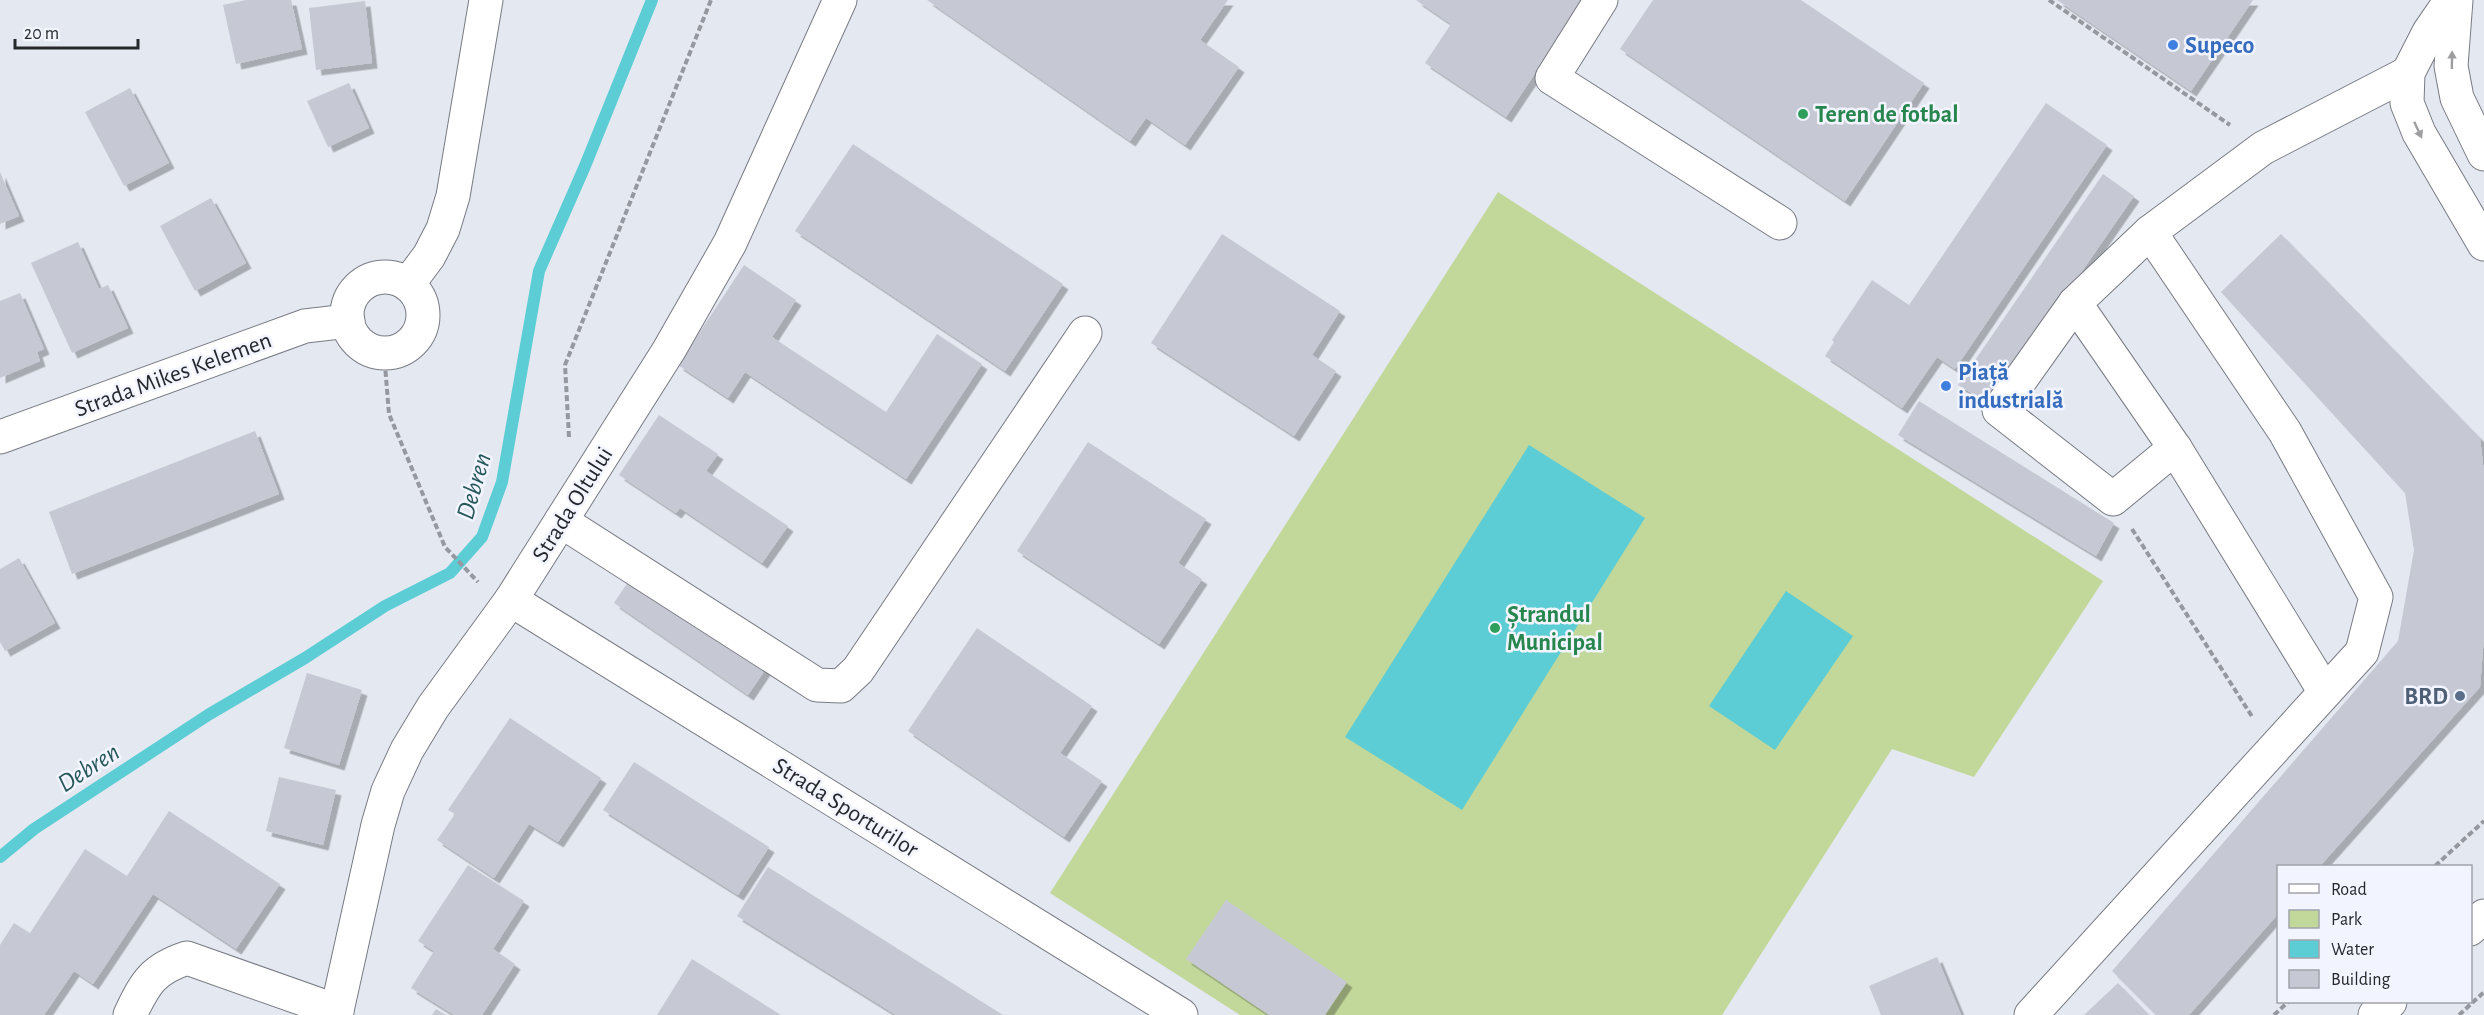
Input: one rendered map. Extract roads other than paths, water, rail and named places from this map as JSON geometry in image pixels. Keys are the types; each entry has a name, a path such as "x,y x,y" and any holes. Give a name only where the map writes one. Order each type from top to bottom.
{"street":[{"path":"408,284 429,256 443,229 453,196 486,0"},
{"path":"1601,0 1552,78 1780,223"},
{"path":"2451,0 2429,32 2408,73 2407,103 2419,133 2484,244"},
{"path":"2456,0 2451,66 2457,98 2484,154"},
{"name":"Strada Oltului","path":"337,1013 388,791 406,750 433,707 511,600 669,350 730,243 840,1"},
{"path":"2175,448 2113,498 1999,410 2075,303 2150,232 2263,148 2408,73"},
{"path":"2031,1015 2362,652 2376,597 2284,432 2150,232"},
{"path":"385,276 408,284 422,303 424,315 416,338 407,346 384,353 371,351 360,343 348,321 348,307 362,285 373,278 385,276"},
{"path":"2075,303 2175,448 2325,692"},
{"name":"Strada Mikes Kelemen","path":"0,437 305,326 348,321"},
{"path":"561,521 817,685 841,686 858,670 1085,333"},
{"name":"Strada Sporturilor","path":"511,600 1181,1015"},
{"path":"2472,926 2484,916"},
{"path":"130,1015 141,991 164,966 187,958 337,1013"},
{"path":"2375,1015 2389,1003"}],"water":[{"name":"Ștrandul Municipal","path":"1529,445 1645,518 1462,810 1345,737"},
{"path":"1786,591 1853,636 1775,750 1709,706"}],"waterway":[{"name":"Debren","path":"0,857 34,829 208,715 305,658 385,606 450,573 482,537 502,482 539,271 585,166 652,0"}],"place":[{"name":"Supeco","path":"2173,45"},
{"name":"Teren de fotbal","path":"1803,114"},
{"name":"Piață industrială","path":"1946,386"},
{"name":"Ștrandul Municipal","path":"1495,628"},
{"name":"BRD","path":"2460,696"}]}
